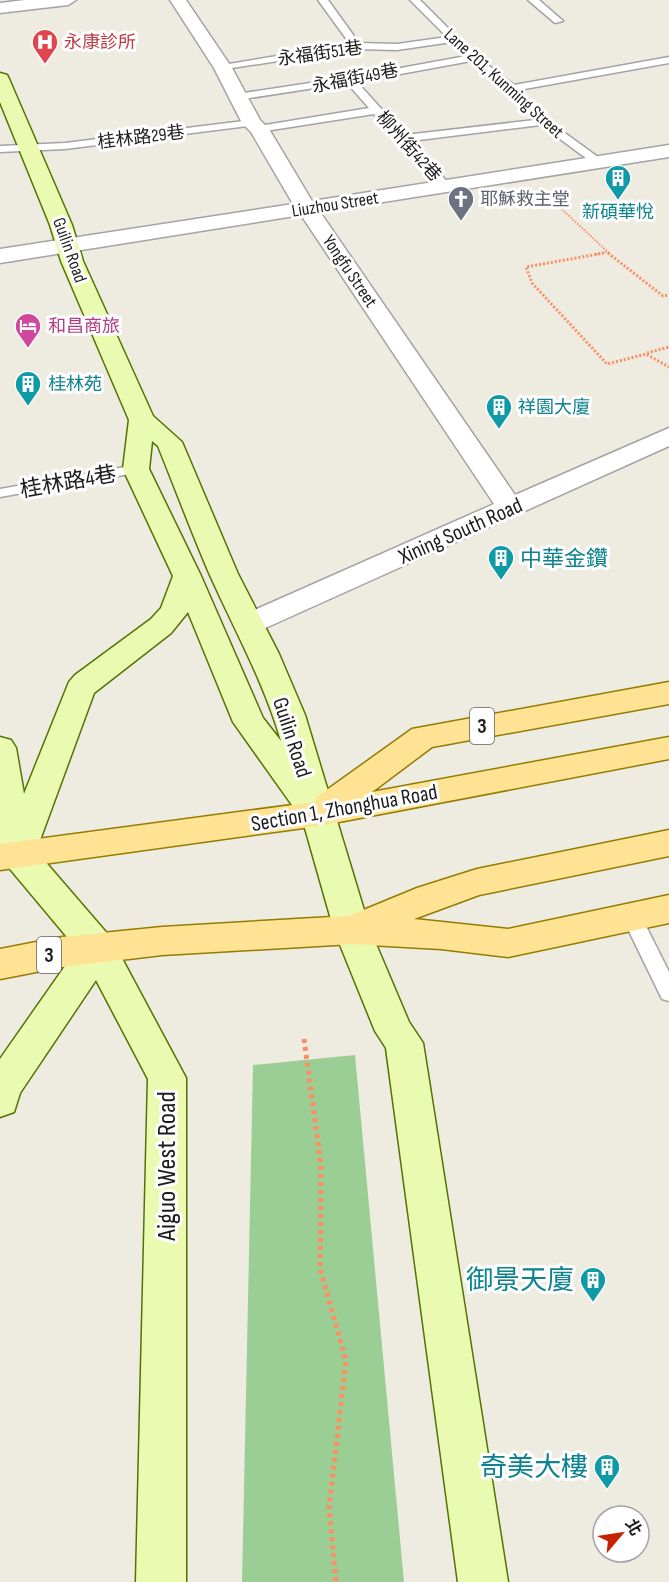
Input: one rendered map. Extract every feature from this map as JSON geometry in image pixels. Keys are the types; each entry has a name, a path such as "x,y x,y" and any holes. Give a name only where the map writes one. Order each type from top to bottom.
{"main road":[{"name":"3","path":"318,814 423,736 669,693"},
{"name":"Section 1, Zhonghua Road","path":"6,849 125,842 318,814 669,748"},
{"name":"3","path":"351,930 429,898 477,882 669,843"},
{"name":"3","path":"0,964 98,948 162,941 351,930 441,935 508,943 669,909"}],"street":[{"path":"0,8 68,0"},
{"name":"Yongfu Street","path":"178,0 224,68 237,97 307,209 510,508"},
{"name":"Guilin Road","path":"0,79 61,225 66,245 142,420 169,442 224,574 251,624 289,715 318,814"},
{"name":"Liuzhou Street","path":"0,256 669,151"},
{"path":"135,469 142,420"},
{"name":"Xining South Road","path":"251,624 669,436"},
{"name":"Guilin Road","path":"135,469 187,576 249,722 318,814"},
{"path":"6,849 80,690 86,682 161,626 174,611 187,576"},
{"path":"0,748 6,849"},
{"path":"318,814 351,930 394,1031 404,1043 483,1582"},
{"name":"Aiguo West Road","path":"6,849 98,948 167,1078 164,1523 161,1582"},
{"path":"0,1100 1,1089 98,948"}],"lane":[{"path":"323,0 357,46"},
{"name":"Lane 201, Kunming Street","path":"415,0 473,58 512,88 543,122 598,162"},
{"path":"533,0 558,21"},
{"name":"永福街51巷","path":"224,68 357,46 397,47 453,39"},
{"name":"永福街49巷","path":"237,97 305,88 348,78 473,58"},
{"path":"512,88 669,60"},
{"name":"柳州街42巷","path":"348,78 445,186"},
{"name":"桂林路29巷","path":"0,149 66,146 256,126 377,110"},
{"path":"404,139 543,122"},
{"name":"桂林路4巷","path":"0,493 135,469"},
{"path":"632,917 669,993"}],"path":[{"path":"524,174 607,252 663,296 669,295"},
{"path":"607,252 526,267 532,282 606,364 669,347"},
{"path":"646,354 669,367"},
{"path":"304,1039 321,1166 320,1268 346,1361 329,1507 336,1582"}],"green space":[{"path":"355,1055 404,1582 242,1582 253,1065"}],"place":[{"name":"永康診所","path":"45,65"},
{"name":"新碩華悅","path":"618,201"},
{"name":"耶穌救主堂","path":"461,222"},
{"name":"和昌商旅","path":"28,349"},
{"name":"桂林苑","path":"28,407"},
{"name":"祥園大廈","path":"499,430"},
{"name":"中華金鑽","path":"501,581"},
{"name":"御景天廈","path":"593,1303"},
{"name":"奇美大樓","path":"607,1490"}]}
